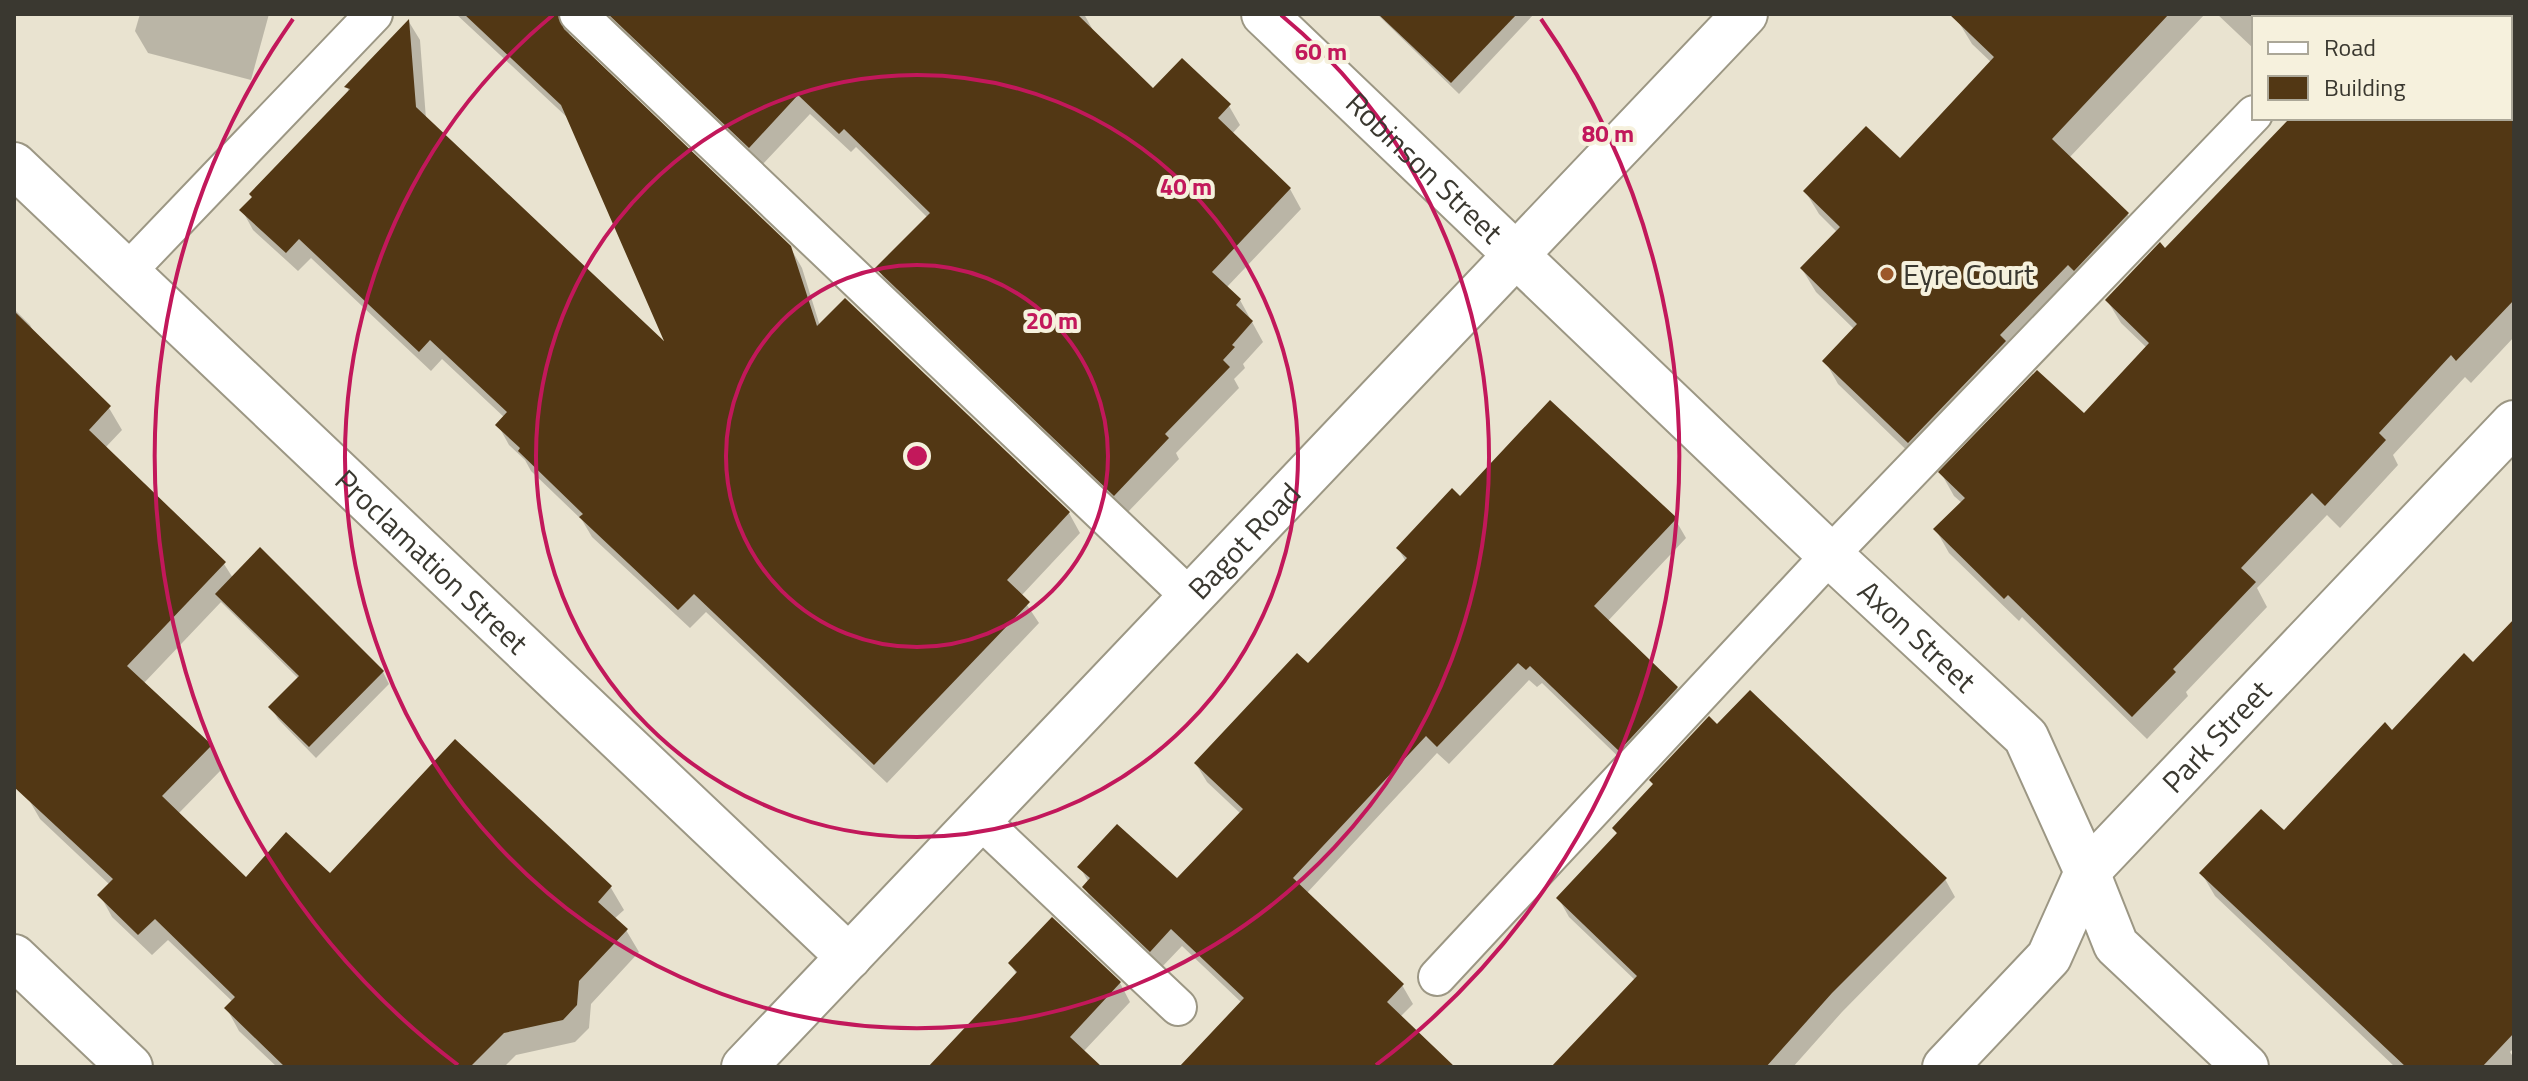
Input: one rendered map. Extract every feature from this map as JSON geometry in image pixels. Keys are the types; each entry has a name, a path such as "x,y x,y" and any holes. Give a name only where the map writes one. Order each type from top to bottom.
{"street":[{"name":"Robinson Street","path":"1264,14 1516,256"},
{"name":"Bagot Road","path":"744,1067 1745,14"},
{"name":"Proclamation Street","path":"14,165 849,957"},
{"name":"Axon Street","path":"1516,256 2026,737 2116,945 2246,1067"},
{"name":"Park Street","path":"1945,1067 2049,957 2087,872 2514,423"},
{"path":"14,957 125,1065"}],"lane":[{"path":"127,272 374,14"},
{"path":"578,14 1190,597"},
{"path":"1437,977 1830,555 2252,116"},
{"path":"979,819 1178,1007"}],"building":[{"path":"464,14 558,14 564,29 791,246 817,326 845,298 1070,512 1007,580 1030,602 874,765 694,594 678,610 579,517 583,514 495,425 507,412 430,340 419,352 299,239 286,253 239,210 252,197 249,194 350,89 344,87 409,19 416,107 664,341 561,105"},
{"path":"608,14 1077,14 1153,88 1182,58 1231,104 1218,118 1291,188 1212,272 1241,299 1236,305 1253,321 1223,360 1230,367 1165,434 1169,438 1114,496 875,268 930,213 844,129 839,134 798,95 749,148"},
{"path":"1378,14 1517,14 1451,83"},
{"name":"Eyre Court","path":"1949,14 2169,14 2052,139 2129,213 2074,271 2068,265 2000,335 2006,341 1908,443 1822,361 1857,324 1800,268 1840,227 1803,191 1866,126 1900,158 1994,57"},
{"path":"2514,118 2514,300 2456,361 2451,355 2379,433 2386,440 2325,506 2312,493 2241,568 2256,582 2132,717 2008,595 2004,599 1933,529 1965,498 1938,472 2037,370 2084,413 2149,343 2105,300 2160,242 2165,248 2288,120"},
{"path":"14,311 111,406 89,430 226,562 127,666 212,745 162,796 246,877 286,832 330,873 455,739 612,886 598,902 628,929 579,981 577,1005 563,1020 504,1033 470,1067 285,1067 224,1008 235,997 155,919 138,935 97,895 113,879 14,787"},
{"path":"1550,400 1677,518 1594,606 1678,687 1619,751 1530,666 1526,670 1518,663 1437,747 1426,736 1293,878 1404,984 1387,1002 1455,1067 1179,1067 1244,998 1171,929 1150,952 1082,887 1090,878 1077,867 1117,824 1177,878 1243,809 1194,763 1297,653 1308,663 1407,558 1396,548 1452,488 1460,496"},
{"path":"260,547 384,671 309,747 268,707 299,676 215,594"},
{"path":"2514,619 2514,1033 2482,1067 2406,1067 2199,873 2261,809 2284,830 2385,722 2392,730 2464,653 2473,662"},
{"path":"1750,690 1947,878 1832,993 1766,1067 1551,1067 1637,976 1556,898 1617,833 1612,828 1653,784 1649,780 1709,716 1717,724"},
{"path":"1052,917 1121,982 1070,1037 1102,1067 928,1067 1017,972 1008,963"}],"place":[{"name":"Eyre Court","path":"1887,274"}]}
